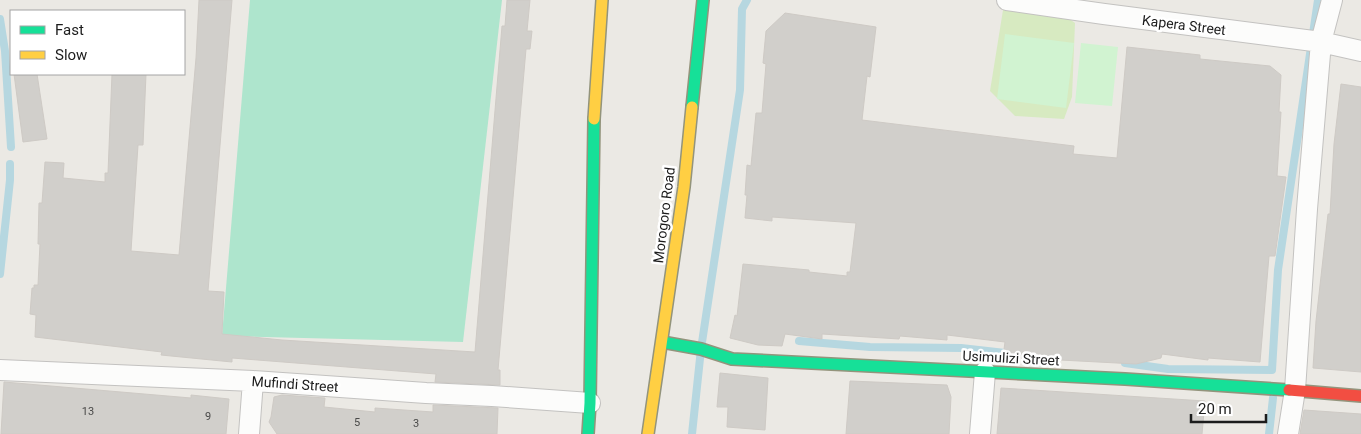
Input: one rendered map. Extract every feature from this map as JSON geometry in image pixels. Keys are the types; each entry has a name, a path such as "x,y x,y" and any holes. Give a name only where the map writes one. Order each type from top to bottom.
{"main road":[{"path":"588,434 594,121 602,0"},
{"name":"Morogoro Road","path":"648,434 684,186 703,0"},
{"name":"Usimulizi Street","path":"662,342 701,349 732,359 1295,390 1361,396"}],"street":[{"name":"Kapera Street","path":"1007,0 1321,42 1361,50"},
{"path":"1288,434 1295,390 1307,209 1321,42 1332,0"},
{"name":"Mufindi Street","path":"0,370 253,381 590,403"},
{"path":"980,434 985,372"},
{"path":"249,434 253,381"}],"green space":[{"path":"250,0 502,0 463,342 222,336"},
{"path":"1003,10 1062,14 1075,23 1072,97 1064,119 1015,116 990,91"},
{"path":"1005,34 1074,43 1066,108 997,99"},
{"path":"1081,43 1118,47 1112,106 1075,103"}],"building":[{"path":"199,0 232,0 208,291 224,292 222,334 282,340 475,352 502,26 505,26 507,0 530,0 527,31 532,31 530,49 526,49 498,370 500,370 500,385 435,382 436,374 232,358 232,362 161,355 162,352 35,337 36,315 30,314 32,288 34,288 34,285 38,285 39,203 42,203 45,162 64,163 63,178 105,182 105,173 108,173 112,75 146,75 143,145 138,145 131,251 179,255 196,58"},
{"path":"785,13 876,27 870,77 867,76 862,120 1074,146 1073,154 1117,158 1127,47 1200,55 1200,59 1270,66 1281,75 1277,176 1286,177 1275,256 1269,256 1260,362 1208,358 1208,360 1162,354 1161,358 1136,364 1003,357 1005,342 947,335 947,340 900,336 899,339 822,334 822,339 785,334 782,346 758,345 730,338 735,315 737,316 743,264 809,270 809,272 847,276 847,272 850,272 856,223 772,217 772,221 745,218 747,165 751,166 756,113 762,113 766,64 763,63 766,31"},
{"path":"14,75 37,75 47,139 23,142"},
{"path":"1341,84 1361,87 1361,372 1313,368 1316,321 1328,214 1330,214 1334,144"},
{"path":"720,373 768,378 765,430 727,427 728,407 717,407"},
{"path":"850,381 947,385 951,397 949,434 846,434"},
{"path":"4,382 191,398 191,395 229,399 226,434 1,434"},
{"path":"1001,388 1205,401 1202,434 997,434"},
{"path":"282,395 325,398 324,407 375,412 375,408 433,412 433,405 498,408 497,434 277,434 269,422 274,397"},
{"path":"1304,410 1361,414 1361,434 1300,434"}],"waterway":[{"path":"692,434 701,349 740,90 742,9 747,0"},
{"path":"1125,363 1168,369 1272,370 1278,270 1318,0"},
{"path":"0,19 5,51 11,147"},
{"path":"0,274 10,164"},
{"path":"799,341 870,347 961,348 1014,354"},
{"path":"1269,434 1273,398"}],"traffic: fast":[{"path":"692,107 703,0"},
{"path":"588,434 594,119"},
{"path":"662,342 701,349 732,359 1125,379 1289,390"}],"traffic: slow":[{"path":"594,119 602,0"},
{"path":"648,434 684,187 692,107"}],"traffic: jam":[{"path":"1289,390 1361,396"}]}
